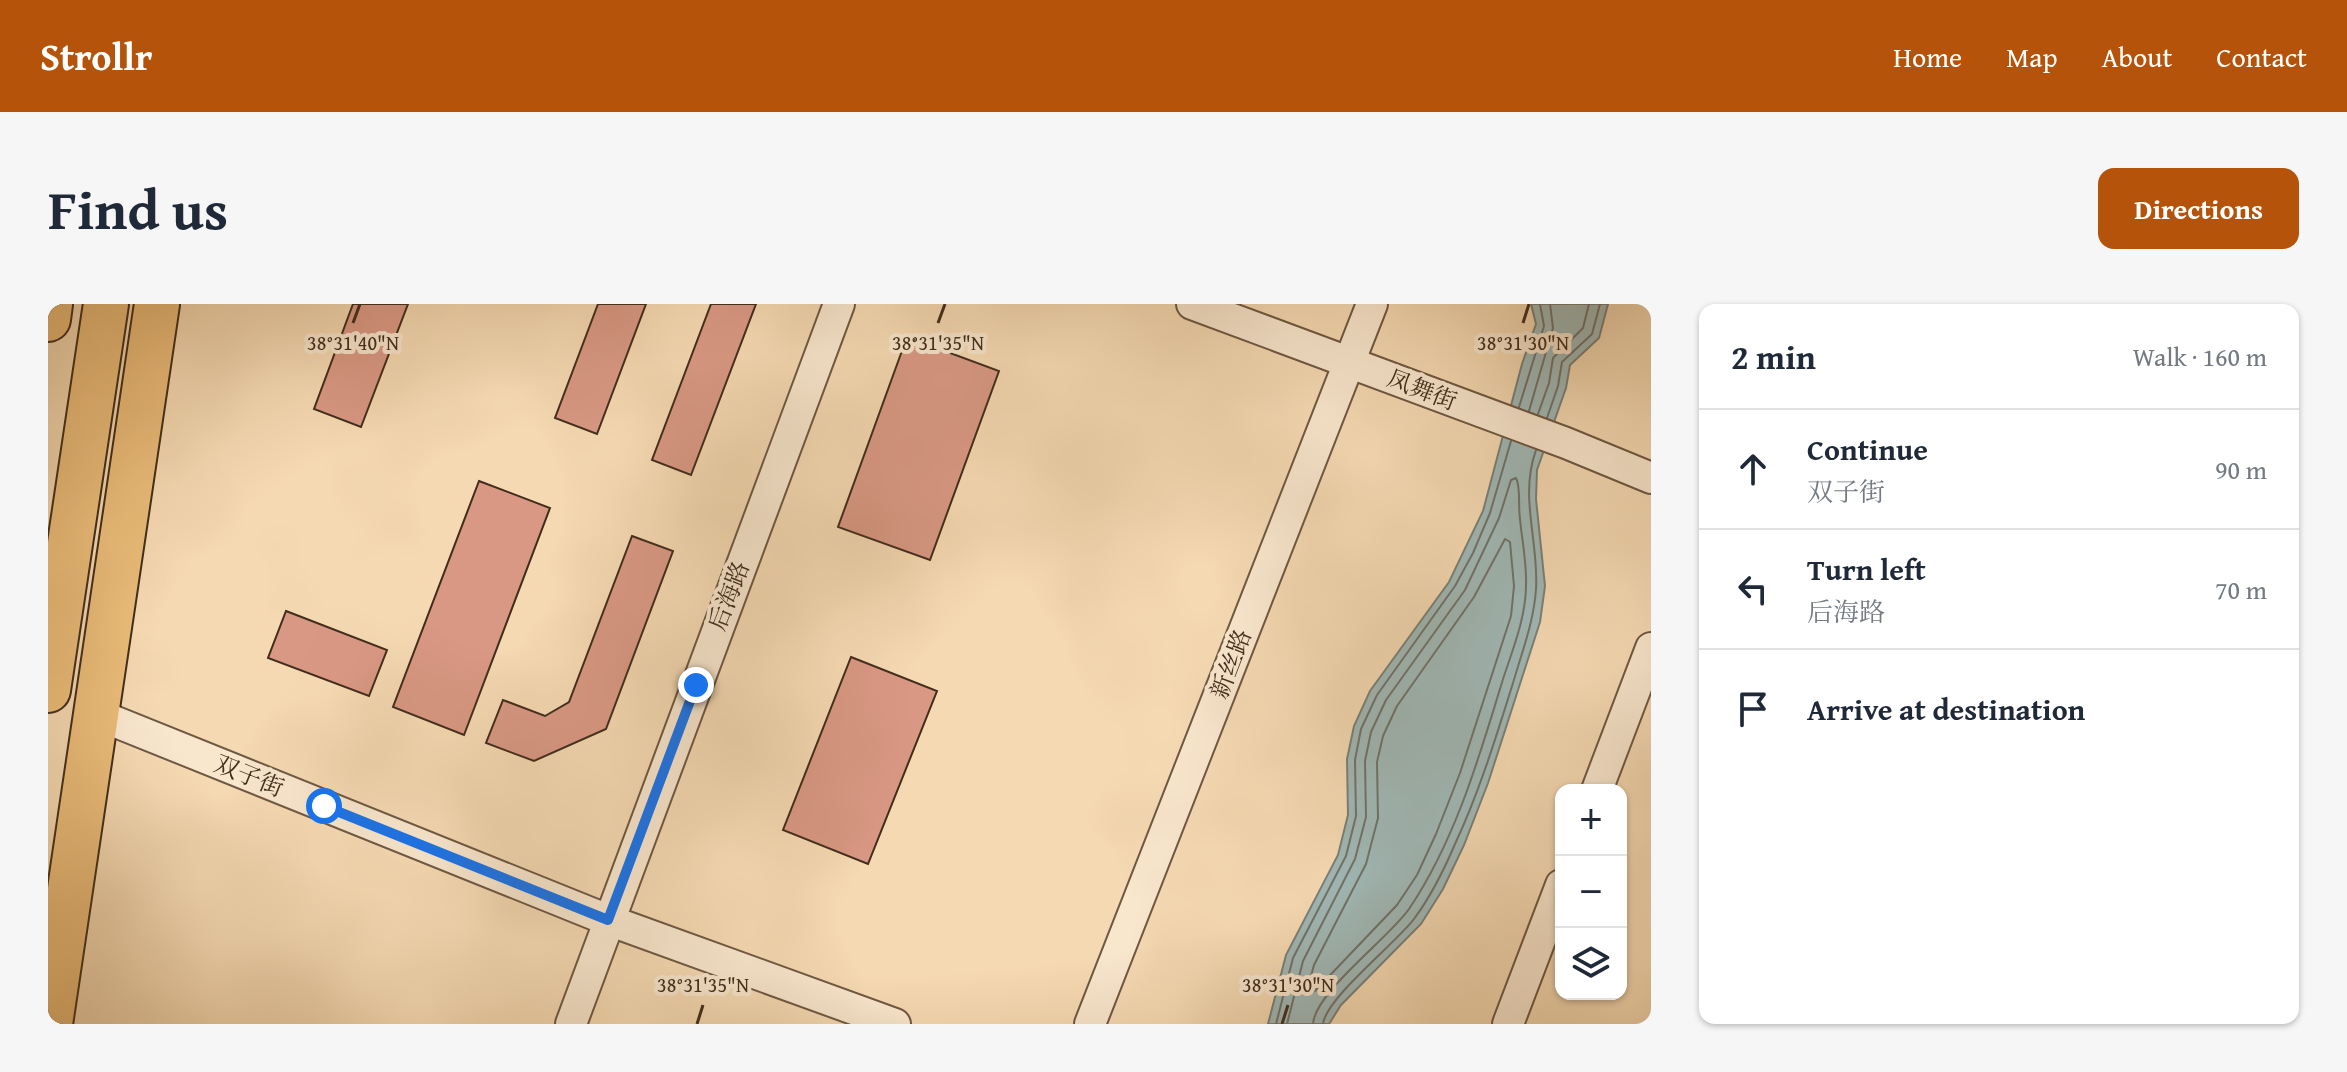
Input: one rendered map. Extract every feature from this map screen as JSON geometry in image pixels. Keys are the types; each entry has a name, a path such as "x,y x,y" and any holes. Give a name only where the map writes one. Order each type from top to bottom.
{"highway":[{"path":"48,319 50,304"},
{"path":"48,690 106,304"},
{"path":"50,1024 157,304"}],"street":[{"name":"后海路","path":"571,1024 839,304"},
{"name":"凤舞街","path":"1192,304 1566,443 1651,478"},
{"name":"新丝路","path":"1090,1024 1372,304"},
{"path":"1599,784 1651,648"},
{"name":"双子街","path":"96,714 608,920 895,1024"},
{"path":"1508,1024 1555,901"}],"water":[{"path":"1531,304 1608,304 1599,338 1570,365 1566,388 1537,470 1536,499 1545,586 1540,622 1488,783 1464,845 1443,889 1421,924 1341,1005 1329,1024 1268,1024 1286,955 1338,855 1348,815 1347,759 1354,726 1370,691 1449,582 1483,511 1522,364 1536,324"}],"building":[{"path":"353,304 408,304 361,427 314,409"},
{"path":"598,304 646,304 597,434 555,418"},
{"path":"711,304 756,304 691,475 652,460"},
{"path":"907,337 999,371 930,560 838,527"},
{"path":"479,481 550,508 464,735 393,707"},
{"path":"632,536 673,551 606,729 534,761 486,743 503,700 545,716 569,702"},
{"path":"286,611 387,650 369,696 268,658"},
{"path":"851,657 937,691 868,864 783,830"}],"route":[{"path":"324,806 608,920 696,685"}]}
